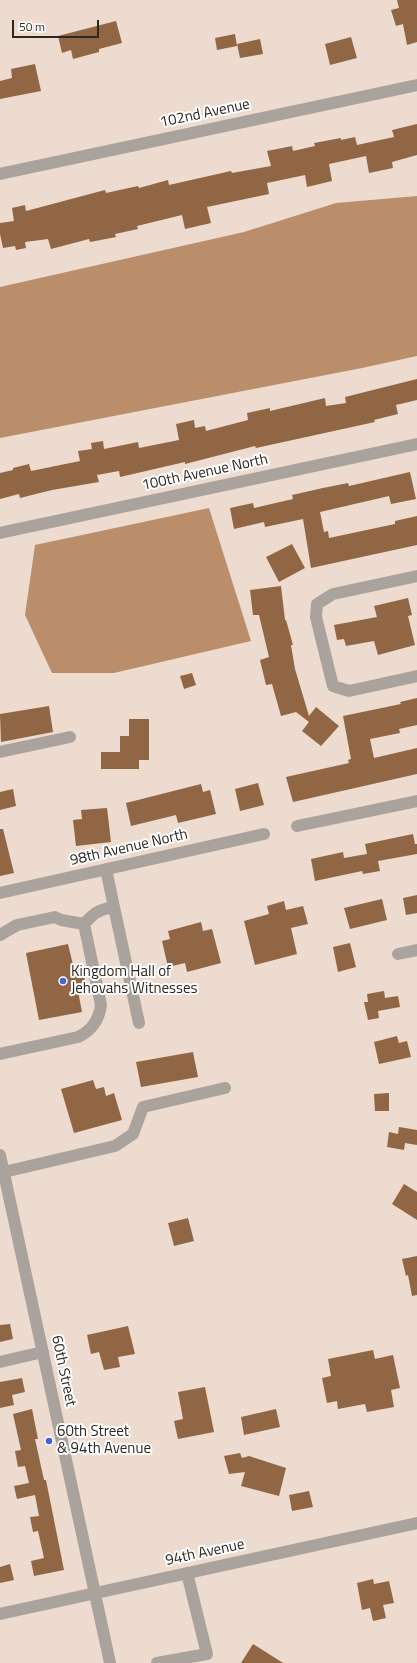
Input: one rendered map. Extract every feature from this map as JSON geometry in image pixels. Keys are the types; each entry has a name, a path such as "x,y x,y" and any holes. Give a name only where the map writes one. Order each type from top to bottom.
{"street":[{"name":"102nd Avenue","path":"0,174 417,85"},
{"name":"100th Avenue North","path":"0,533 417,444"},
{"path":"417,576 333,594 317,604 316,617 333,686 349,691 417,676"},
{"path":"0,752 70,738"},
{"path":"297,826 417,801"},
{"name":"98th Avenue North","path":"0,893 264,834"},
{"path":"106,869 139,1023"},
{"path":"84,924 94,913 114,907"},
{"path":"0,935 17,925 55,917 61,920 84,924"},
{"path":"0,1054 78,1037 86,1033 94,1024 99,1015 101,1005 84,924"},
{"path":"398,954 417,950"},
{"path":"4,1172 115,1146 134,1134 143,1107 225,1088"},
{"name":"60th Street","path":"0,1158 110,1663"},
{"path":"0,1362 43,1352"},
{"name":"94th Avenue","path":"0,1614 417,1523"},
{"path":"157,1663 208,1659 187,1573"}],"shaded area":[{"path":"417,196 417,356 0,438 0,287 244,232 336,203"},
{"path":"209,508 251,641 114,673 52,673 25,615 35,545"}],"building":[{"path":"397,0 417,0 417,42 407,45 403,24 396,26 391,10 399,8"},
{"path":"116,21 122,43 99,49 99,52 73,59 71,50 62,53 58,36"},
{"path":"235,34 237,46 217,50 215,38"},
{"path":"351,37 357,58 330,65 325,44"},
{"path":"260,39 263,54 240,58 237,44"},
{"path":"35,64 41,91 0,99 0,81 12,78 11,69"},
{"path":"417,124 417,155 392,162 393,168 369,173 366,156 329,164 332,181 307,187 305,175 267,183 269,194 207,207 211,223 185,229 182,215 137,226 138,229 115,234 116,237 90,242 89,239 51,249 48,239 25,242 26,248 16,250 15,246 3,248 0,234 0,223 14,221 12,208 25,205 26,211 105,190 106,193 138,186 139,188 168,180 169,185 231,171 232,173 271,166 267,151 292,146 293,151 315,146 314,143 355,137 357,145 394,137 392,130"},
{"path":"417,379 417,400 396,405 398,414 374,420 375,422 256,448 255,446 185,464 185,462 120,477 119,471 97,475 99,482 52,490 20,498 19,494 0,499 0,473 29,464 31,471 80,461 78,451 92,449 91,443 103,441 104,449 138,442 139,448 179,440 176,424 194,420 195,428 205,426 206,431 248,420 247,413 270,408 270,411 325,398 326,406 346,403 345,397"},
{"path":"410,472 416,499 391,504 389,496 320,512 324,532 328,531 329,538 395,524 395,521 417,516 417,545 311,568 303,519 265,527 264,522 234,529 230,508 253,503 254,508 293,499 292,495 348,483 349,486"},
{"path":"292,544 305,568 279,582 266,557"},
{"path":"281,586 285,620 293,645 291,645 295,669 309,716 316,707 339,726 321,746 302,731 309,722 296,712 281,716 272,684 266,685 260,660 269,657 259,615 253,615 250,590"},
{"path":"408,598 412,615 408,616 415,645 378,655 374,641 346,646 344,639 337,640 334,625 377,617 374,606"},
{"path":"192,673 196,685 184,689 180,676"},
{"path":"417,698 417,725 399,729 400,733 370,739 374,758 417,748 417,774 293,802 286,777 349,763 348,760 351,759 343,716 401,704 400,702"},
{"path":"49,706 53,732 1,742 0,714"},
{"path":"129,719 149,719 149,760 139,760 139,769 101,769 101,752 120,752 120,736 129,736"},
{"path":"258,783 264,805 240,811 235,789"},
{"path":"201,784 203,792 210,790 216,814 178,823 176,815 131,826 126,803"},
{"path":"13,789 16,806 0,810 0,792"},
{"path":"107,808 111,842 76,846 73,820 82,819 81,810"},
{"path":"0,829 3,829 14,873 0,876"},
{"path":"413,834 415,844 417,844 417,854 378,861 380,871 363,874 362,871 315,881 311,859 343,852 344,858 367,854 365,844"},
{"path":"417,895 417,913 406,915 403,898"},
{"path":"382,899 387,920 350,929 344,908"},
{"path":"284,901 286,910 303,906 308,924 291,928 297,954 255,965 244,921 269,914 267,906"},
{"path":"201,922 203,931 212,929 221,963 187,972 185,963 168,967 162,941 170,939 168,931"},
{"path":"350,943 356,967 338,972 333,947"},
{"name":"Kingdom Hall of Jehovahs Witnesses","path":"68,944 74,969 82,968 86,985 77,986 82,1012 39,1020 26,953"},
{"path":"384,991 385,998 398,996 400,1007 378,1011 379,1018 368,1020 364,1002 368,1002 367,994"},
{"path":"397,1036 399,1043 407,1041 411,1057 379,1064 374,1042"},
{"path":"193,1052 198,1077 141,1087 136,1062"},
{"path":"93,1080 96,1089 104,1087 106,1096 114,1093 122,1120 74,1133 61,1089"},
{"path":"389,1093 389,1111 375,1111 374,1094"},
{"path":"399,1127 417,1130 417,1145 405,1143 404,1150 387,1147 389,1132 398,1134"},
{"path":"404,1184 417,1192 417,1220 392,1204"},
{"path":"188,1218 194,1241 174,1246 168,1223"},
{"path":"417,1256 417,1295 412,1296 408,1275 406,1276 402,1259"},
{"path":"10,1324 13,1339 0,1342 0,1325"},
{"path":"128,1326 135,1354 118,1357 120,1367 104,1370 99,1352 91,1354 87,1335"},
{"path":"373,1350 375,1359 393,1355 400,1388 391,1390 394,1407 367,1412 365,1404 338,1409 337,1401 327,1403 322,1378 331,1376 328,1359"},
{"path":"22,1378 25,1392 12,1395 14,1405 0,1408 0,1382"},
{"path":"205,1387 214,1432 178,1439 174,1421 183,1419 178,1392"},
{"path":"32,1409 38,1439 35,1439 44,1480 46,1480 64,1570 34,1576 31,1561 44,1558 38,1531 33,1532 30,1517 39,1516 35,1495 17,1499 14,1486 29,1483 25,1466 18,1467 15,1451 21,1450 13,1414"},
{"path":"276,1409 280,1427 244,1435 241,1417"},
{"path":"240,1453 242,1458 249,1456 286,1468 279,1496 241,1486 245,1472 229,1474 224,1456"},
{"path":"309,1491 313,1507 292,1511 289,1495"},
{"path":"10,1564 14,1580 0,1583 0,1567"},
{"path":"373,1579 374,1584 389,1581 394,1603 383,1605 386,1618 373,1621 370,1608 362,1610 357,1583"},
{"path":"253,1644 261,1649 283,1663 241,1663"}],"place":[{"name":"Kingdom Hall of Jehovahs Witnesses","path":"63,981"},
{"name":"60th Street & 94th Avenue","path":"49,1441"}]}
